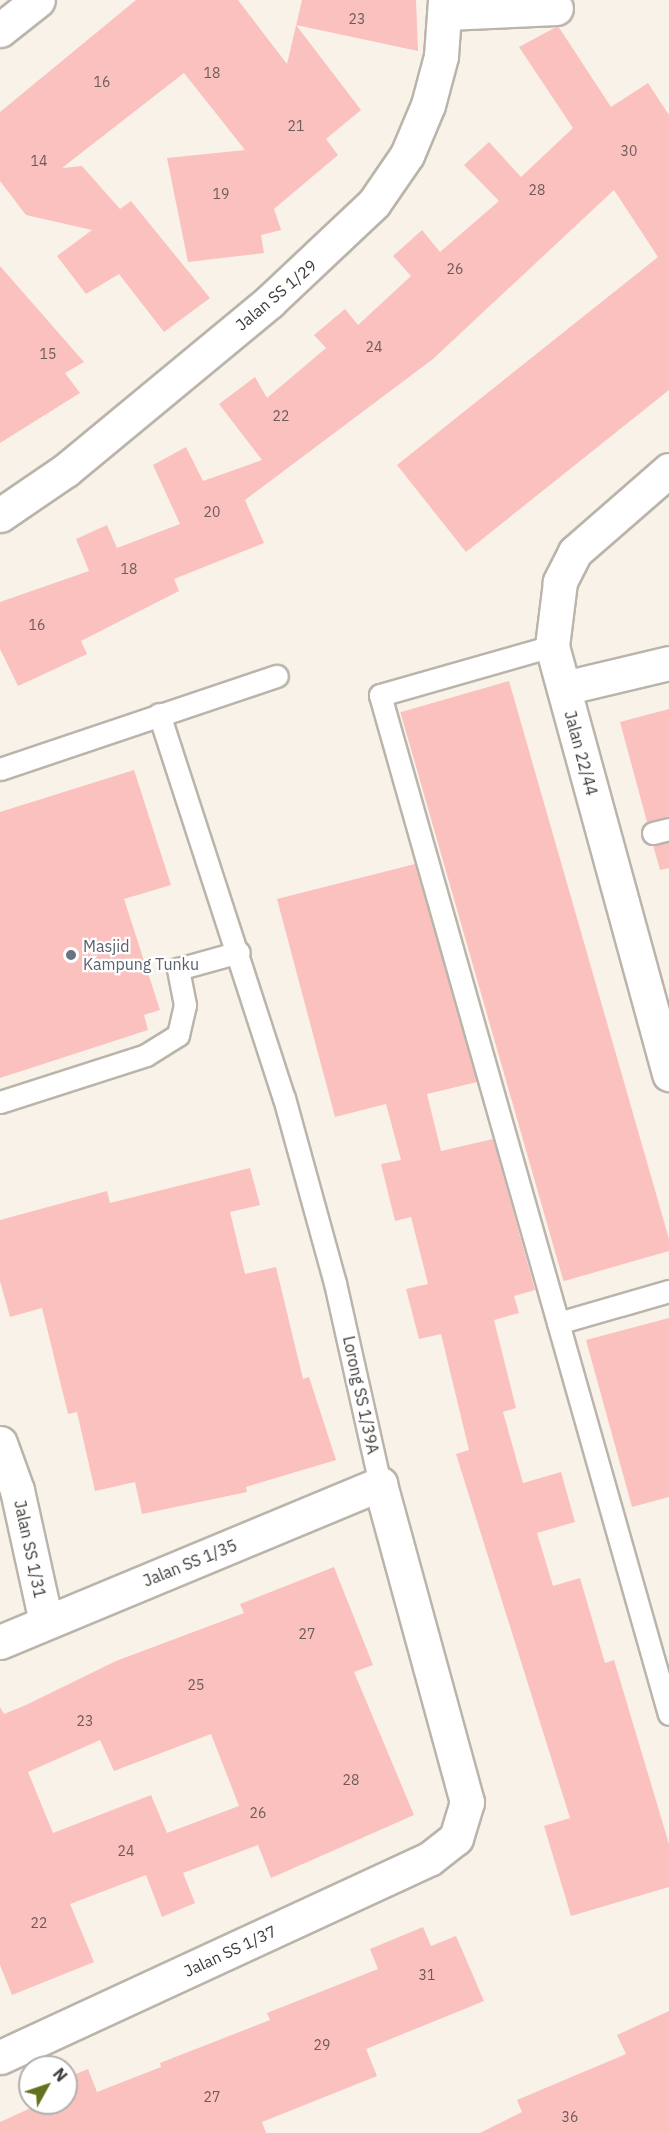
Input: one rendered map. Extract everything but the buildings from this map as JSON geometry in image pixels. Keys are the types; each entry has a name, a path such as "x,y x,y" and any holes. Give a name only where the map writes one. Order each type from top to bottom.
{"street":[{"path":"0,30 38,0"},
{"path":"446,7 556,8"},
{"name":"Jalan SS 1/29","path":"0,515 66,470 285,288 374,203 406,155 428,105 446,7"},
{"name":"Jalan 22/44","path":"669,470 575,552 560,582 552,646 663,1027 669,1074"},
{"path":"564,688 669,663"},
{"name":"Jalan SS 1/31","path":"0,1443 17,1490 45,1622"},
{"name":"Jalan SS 1/35","path":"0,1642 380,1484"},
{"name":"Lorong SS 1/39A","path":"380,1484 467,1802 456,1838"},
{"name":"Jalan SS 1/37","path":"0,2057 429,1859 456,1838"}],"lane":[{"path":"552,646 380,695 669,1714"},
{"path":"0,769 278,676"},
{"name":"Lorong SS 1/39A","path":"159,714 239,952 335,1283 380,1484"},
{"path":"0,1102 146,1055 178,1035 185,1005 178,969 239,952"},
{"path":"558,1323 669,1291"}],"place":[{"name":"Masjid Kampung Tunku","path":"71,955"}]}
